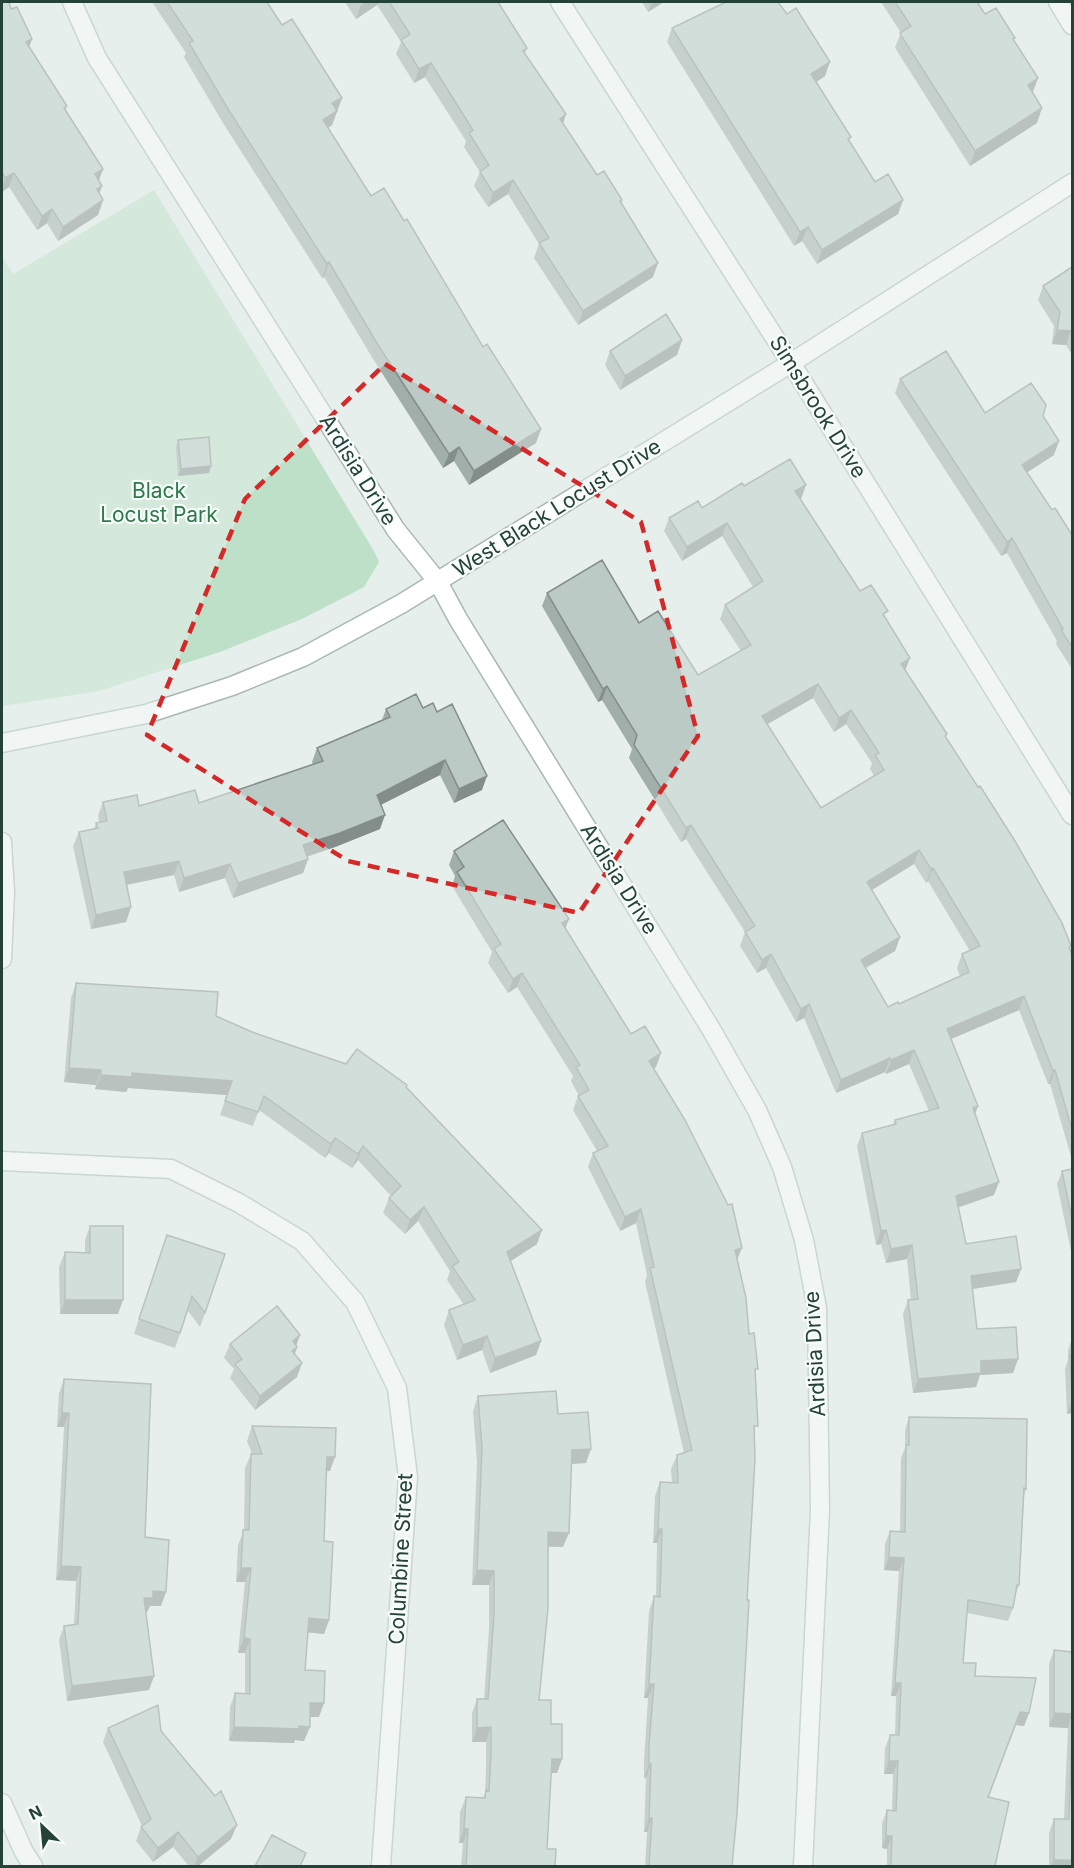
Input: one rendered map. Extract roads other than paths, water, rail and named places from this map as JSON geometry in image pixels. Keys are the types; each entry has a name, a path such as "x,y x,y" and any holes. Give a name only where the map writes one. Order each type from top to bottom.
{"street":[{"name":"Ardisia Drive","path":"72,2 97,57 396,530 438,582 464,629 711,1029 757,1110 782,1167 804,1240 817,1308 820,1510 803,1866"},
{"name":"Simsbrook Drive","path":"560,2 791,363 1072,815"},
{"path":"1058,2 1072,25"},
{"name":"West Black Locust Drive","path":"2,743 146,714 232,686 303,657 438,582 791,363 1072,183"},
{"path":"2,842 5,892 2,958"},
{"name":"Columbine Street","path":"2,1161 171,1169 239,1203 302,1241 355,1302 397,1388 408,1477 381,1866"},
{"path":"2,1803 24,1852 33,1866"}],"park label":[{"name":"Black Locust Park","path":"159,503"}]}
